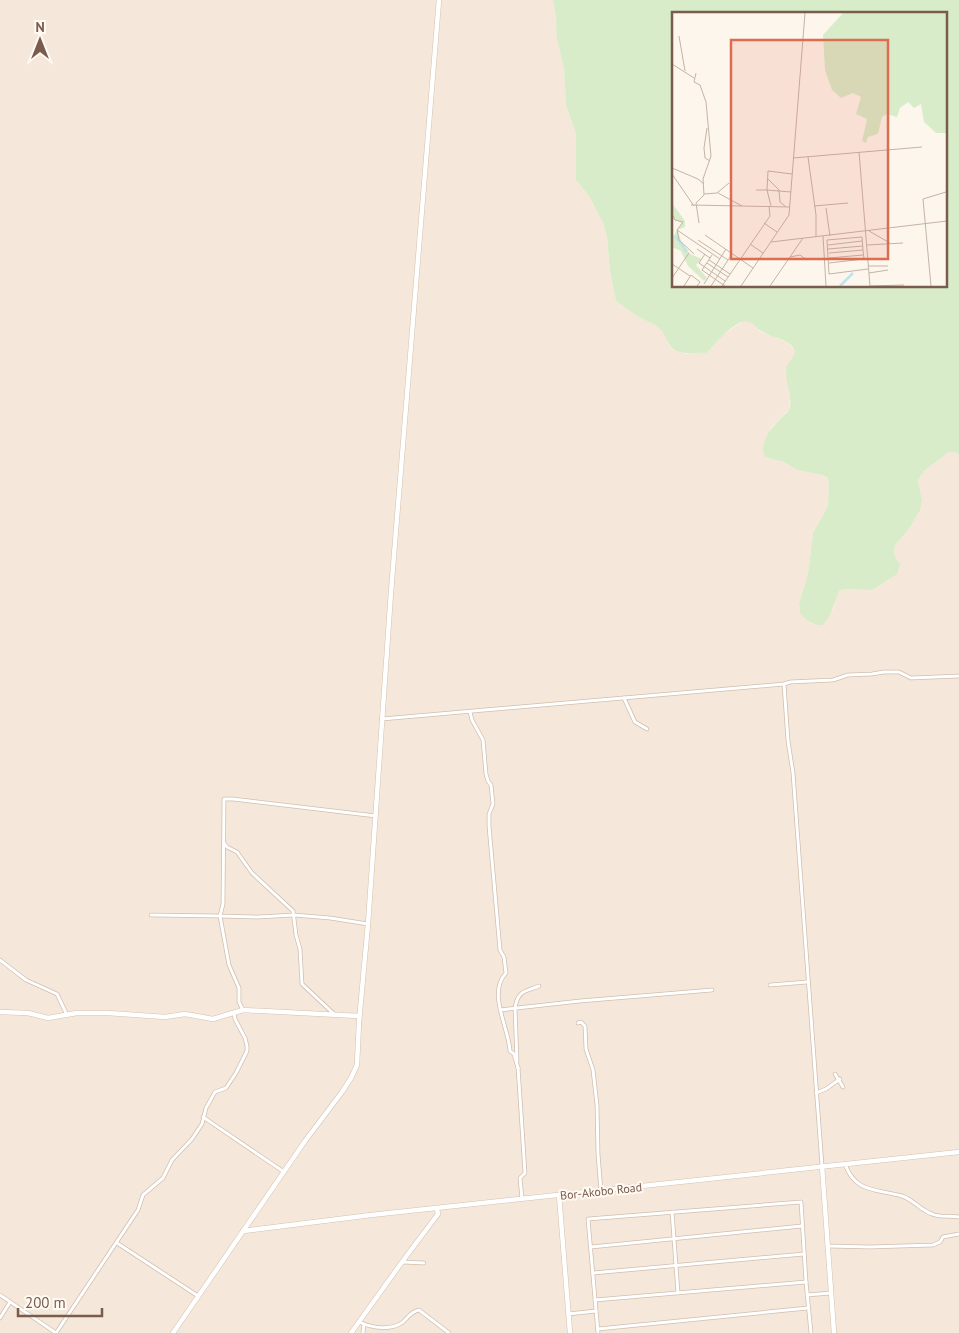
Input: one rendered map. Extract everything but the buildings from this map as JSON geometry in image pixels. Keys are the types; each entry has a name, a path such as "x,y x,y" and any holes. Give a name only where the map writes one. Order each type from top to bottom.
{"street":[{"path":"173,1333 284,1172 352,1078 358,1058 359,1016 368,924 407,381 439,0"},
{"path":"382,719 790,682 833,680 848,675 884,672 899,672 911,678 959,676"},
{"path":"784,684 788,741 793,773 834,1333"},
{"path":"624,698 633,714 635,722 647,729"},
{"path":"470,712 472,720 483,740 486,774 491,785 493,804 489,820 500,950 504,957 506,973 502,977 498,1000 510,1051 514,1054 518,1068"},
{"path":"243,1010 239,1002 239,988 229,965 220,916 223,904 224,799 376,816"},
{"path":"224,842 237,852 252,873 293,911 300,949 302,984 335,1015"},
{"path":"151,915 294,915 368,924"},
{"path":"0,960 26,980 57,994 67,1015"},
{"path":"770,985 807,982"},
{"path":"522,1199 520,1178 525,1173 526,1158 515,1008 516,1000 521,993 539,986"},
{"path":"500,1010 712,990"},
{"path":"0,1012 28,1013 48,1018 77,1013 108,1013 166,1016 185,1014 213,1019 243,1010 359,1016"},
{"path":"0,1295 56,1333 138,1210 143,1195 163,1178 172,1160 192,1139 202,1124 206,1108 215,1092 226,1088 236,1073 247,1051 245,1038 234,1019 234,1013"},
{"path":"578,1023 581,1022 586,1026 586,1049 593,1070 597,1105 601,1191"},
{"path":"836,1074 843,1087"},
{"path":"816,1093 826,1089 840,1079"},
{"path":"203,1117 284,1172"},
{"name":"Bor-Akobo Road","path":"243,1231 959,1152"},
{"path":"845,1164 846,1169 858,1184 870,1190 902,1196 915,1202 921,1209 932,1215 959,1217"},
{"path":"559,1196 570,1333"},
{"path":"808,1308 598,1331 588,1219 801,1202 811,1333"},
{"path":"351,1333 362,1323 402,1262 438,1214 437,1209"},
{"path":"672,1212 678,1293"},
{"path":"591,1247 802,1226"},
{"path":"828,1246 930,1245 938,1244 943,1237 959,1234"},
{"path":"117,1242 198,1296"},
{"path":"593,1273 804,1254"},
{"path":"402,1262 424,1263"},
{"path":"596,1300 806,1282"},
{"path":"807,1295 832,1293"},
{"path":"0,1318 10,1302"},
{"path":"362,1323 372,1328 391,1327 406,1319 416,1310 419,1310 449,1333"},
{"path":"568,1314 596,1311"},
{"path":"362,1323 363,1333"}],"shaded area":[{"path":"0,0 553,0 564,68 566,105 576,134 576,180 589,196 603,223 607,237 610,271 616,301 660,328 673,350 687,354 707,353 722,336 734,327 748,321 759,331 787,342 794,349 795,354 787,367 789,409 771,428 765,457 784,462 797,470 822,475 827,477 829,482 828,506 813,533 808,574 799,603 833,610 838,591 843,589 872,590 894,555 895,545 908,530 922,500 918,480 924,471 949,452 959,454 959,1333 0,1333"}],"green space":[{"path":"553,0 959,0 959,454 949,452 924,471 918,480 922,500 920,510 908,530 895,545 894,555 900,564 897,574 872,590 843,589 839,591 831,613 822,625 817,625 807,620 800,613 799,603 808,574 813,533 828,506 829,482 827,477 822,475 797,470 784,462 765,457 763,452 767,436 789,409 790,399 786,371 795,351 787,342 762,332 749,322 744,322 732,328 720,338 707,353 676,351 671,347 658,327 616,301 610,271 607,237 603,223 589,196 576,180 576,134 566,105 564,68 557,39"}]}
